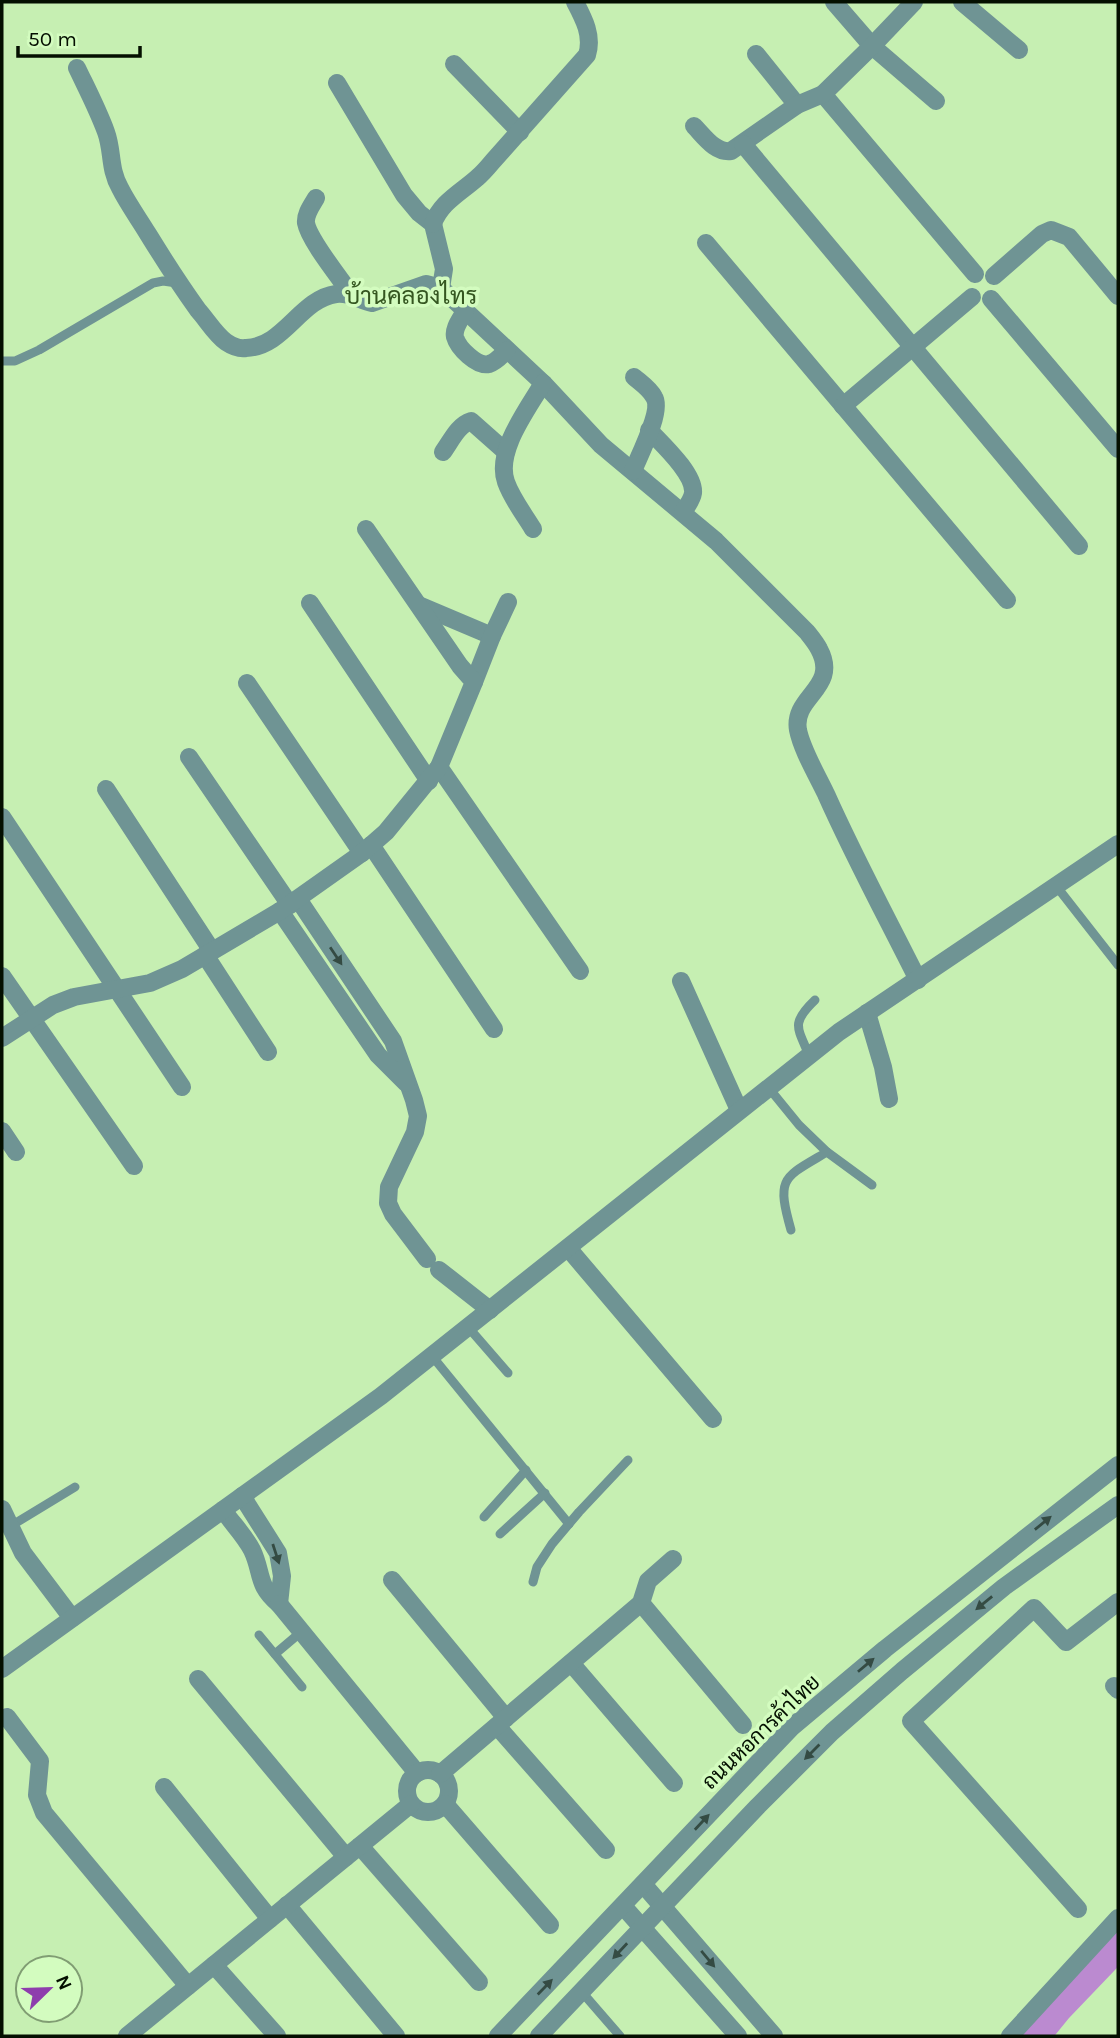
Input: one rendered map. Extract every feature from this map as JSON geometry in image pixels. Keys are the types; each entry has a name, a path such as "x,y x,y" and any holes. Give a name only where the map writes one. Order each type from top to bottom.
{"street":[{"path":"441,288 444,269 433,224 437,214 478,177 587,55 590,45 588,30 575,2"},
{"path":"834,2 872,46 936,101"},
{"path":"694,126 718,149 731,151 797,105 823,94 914,2"},
{"path":"962,2 1019,50"},
{"path":"757,54 797,105"},
{"path":"454,64 520,132"},
{"path":"77,68 106,132 112,169 120,188 178,283 209,324 227,342 239,348 257,347 267,343 314,304 328,296 338,293 351,294"},
{"path":"337,83 404,195 419,214 433,224"},
{"path":"823,94 998,289 991,299"},
{"path":"743,144 1079,546"},
{"path":"316,198 307,215 306,224 313,239 351,294 372,303 426,284 441,288 543,383 601,445 716,541 807,632 825,663 824,677 821,685 800,710 797,718 798,730 843,833 918,980"},
{"path":"991,299 978,300 972,297 969,291 971,278 985,275 1051,230 1069,237 1118,296"},
{"path":"706,243 1007,600"},
{"path":"843,406 972,297"},
{"path":"991,299 1118,449"},
{"path":"466,311 456,328 455,337 461,348 480,363 489,364 507,350"},
{"path":"633,471 656,411 657,401 634,377"},
{"path":"533,529 506,483 503,470 506,452 515,431 543,383"},
{"path":"443,452 460,427 471,421 506,452"},
{"path":"649,430 686,471 691,481 694,489 692,497 683,512"},
{"path":"366,528 460,666 474,682"},
{"path":"2,1038 53,1005 74,998 150,983 182,969 290,905 367,849 386,832 434,774 508,602"},
{"path":"310,603 580,971"},
{"path":"420,606 492,636"},
{"path":"247,683 494,1029"},
{"path":"189,757 290,905 365,999 393,1041 418,1116 415,1132 389,1187 388,1203 433,1265 490,1310"},
{"path":"106,789 268,1052"},
{"path":"2,817 182,1087"},
{"path":"2,1669 381,1396 809,1055 1118,844"},
{"path":"290,905 348,1012 378,1055 407,1083"},
{"path":"2,976 134,1166"},
{"path":"681,981 739,1110"},
{"path":"348,1012 365,999"},
{"path":"867,1013 883,1067 888,1099"},
{"path":"2,1131 16,1152"},
{"path":"568,1248 713,1419"},
{"name":"ถนนหอการค้าไทย","path":"498,2036 792,1727 885,1649 1118,1465"},
{"path":"242,1496 278,1553 282,1576 279,1604"},
{"path":"539,2036 758,1805 852,1715 1004,1587 1118,1504"},
{"path":"2,1509 23,1553 72,1618"},
{"path":"223,1510 253,1551 267,1594 279,1604 417,1773"},
{"path":"440,1774 641,1604 648,1581 673,1559"},
{"path":"392,1580 501,1722 606,1850"},
{"path":"1078,1909 911,1721 1034,1608 1066,1642 1118,1602"},
{"path":"641,1604 743,1725"},
{"path":"571,1663 674,1783"},
{"path":"198,1679 353,1851 479,1982"},
{"path":"7,1717 40,1761 37,1795 44,1813 188,1986"},
{"path":"427,1770 440,1774 448,1785 445,1804 440,1809 427,1813 419,1811 411,1804 407,1787 417,1773 427,1770"},
{"path":"164,1787 270,1919"},
{"path":"139,2033 188,1986 411,1804"},
{"path":"445,1804 550,1925"},
{"path":"643,1884 774,2036"},
{"path":"287,1905 396,2036"},
{"path":"623,1906 736,2035 755,2015"},
{"path":"1010,2036 1118,1918"},
{"path":"214,1965 277,2036"}],"lane":[{"path":"2,361 15,361 39,350 153,283 178,283"},
{"path":"1057,887 1118,965"},
{"path":"809,1055 798,1022 801,1013 815,1000"},
{"path":"768,1087 799,1125 827,1152 872,1185"},
{"path":"791,1230 783,1200 784,1187 789,1177 827,1152"},
{"path":"468,1328 508,1373"},
{"path":"432,1356 569,1524"},
{"path":"533,1583 537,1567 552,1544 628,1460"},
{"path":"484,1517 526,1471"},
{"path":"9,1527 75,1487"},
{"path":"500,1534 545,1493"},
{"path":"275,1654 301,1632"},
{"path":"259,1634 302,1688"},
{"path":"581,1991 620,2036"}],"waterway":[{"path":"1035,2036 1118,1945"}],"district":[{"name":"บ้านคลองไทร","path":"411,296"}]}
